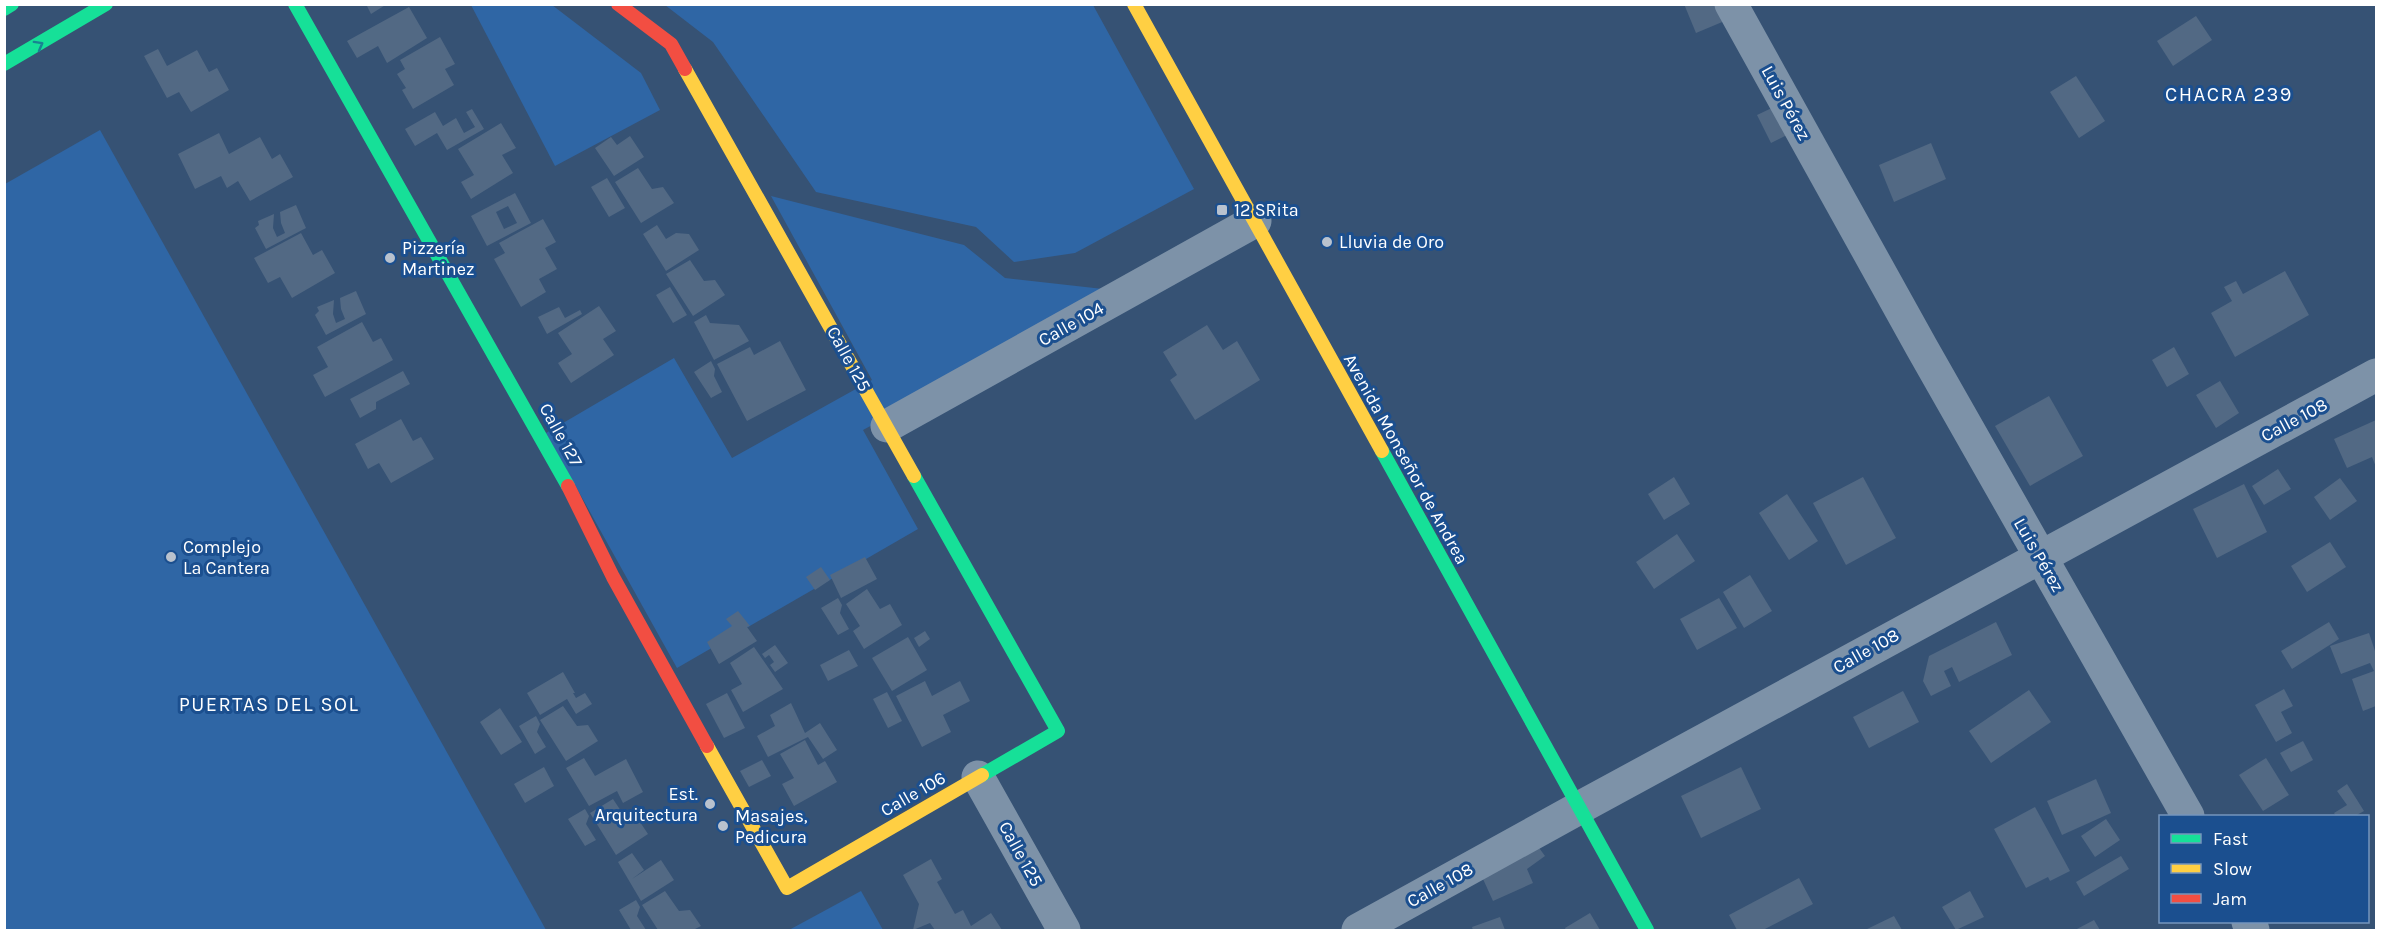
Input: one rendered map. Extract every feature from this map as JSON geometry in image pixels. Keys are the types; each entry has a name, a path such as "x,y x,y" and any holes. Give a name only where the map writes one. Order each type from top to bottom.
{"street":[{"path":"4,9 12,4"},
{"path":"4,64 68,15 106,4"},
{"name":"Calle 127","path":"296,4 560,470 613,577 787,888"},
{"name":"Calle 125","path":"618,4 671,44 1058,731"},
{"name":"Avenida Monseñor de Andrea","path":"1134,4 1647,930"},
{"name":"Luis Pérez","path":"1731,4 2187,815"},
{"name":"Calle 104","path":"887,426 1255,221"},
{"name":"Calle 108","path":"1358,930 2040,556 2376,375"},
{"name":"Calle 106","path":"787,888 1058,731"},
{"name":"Calle 125","path":"978,777 1064,930"}],"shaded area":[{"path":"471,5 552,5 641,73 660,110 555,166"},
{"path":"665,5 1093,5 1194,189 1075,253 1014,262 976,227 816,192 713,42"},
{"name":"Complejo La Cantera","path":"100,130 546,930 5,930 5,184"},
{"path":"771,196 964,245 1005,278 1121,291 863,430 918,529 677,668 546,433 674,358 732,458 872,380"},
{"path":"861,891 883,930 789,930"}],"building":[{"path":"366,4 387,4 371,14"},
{"path":"1684,4 1721,4 1727,20 1696,33"},
{"path":"409,7 427,38 387,63 378,46 357,58 347,41"},
{"path":"2196,16 2212,40 2173,66 2157,41"},
{"path":"440,37 455,64 445,69 454,85 413,109 402,90 406,88 397,74 405,69 400,60"},
{"path":"158,49 167,66 197,50 209,72 217,68 229,90 191,112 179,92 167,98 144,56"},
{"path":"2076,76 2105,121 2079,138 2050,92"},
{"path":"1776,106 1789,134 1771,143 1757,115"},
{"path":"472,109 484,129 447,150 437,133 415,146 405,129 435,112 443,126 456,118 464,133 475,127 466,112"},
{"path":"501,123 516,148 502,155 513,173 471,199 461,182 474,175 458,149"},
{"path":"219,133 229,154 260,137 272,159 280,154 293,177 250,201 238,181 227,188 221,176 195,189 178,154"},
{"path":"630,136 644,157 614,176 595,148 611,137 617,145"},
{"path":"1931,143 1946,179 1894,202 1879,165"},
{"path":"638,168 652,189 663,187 674,203 641,223 615,182"},
{"path":"607,178 625,208 609,217 591,187"},
{"path":"515,193 531,223 487,246 471,216","holes":["508,206 517,223 504,229 496,212"]},
{"path":"296,205 306,228 266,249 255,228 259,225 258,221 274,214 273,228 277,237 285,233 280,212"},
{"path":"543,219 556,242 545,248 557,269 539,279 546,292 521,307 494,259 505,253 499,243"},
{"path":"657,225 666,239 676,233 689,234 699,250 666,271 643,234"},
{"path":"301,233 313,255 322,250 335,273 292,298 280,277 268,283 254,258"},
{"path":"690,260 704,281 715,280 725,295 693,316 666,274"},
{"path":"2285,271 2309,315 2235,357 2211,313 2232,301 2224,287 2236,281 2243,294"},
{"path":"670,287 687,315 673,323 656,295"},
{"path":"356,291 366,314 326,335 315,315 319,311 317,307 334,300 333,314 336,323 345,319 340,298"},
{"path":"599,306 616,331 603,339 614,355 571,383 558,363 572,354 558,333"},
{"path":"559,307 565,318 580,310 582,314 547,334 538,317"},
{"path":"706,315 710,323 739,325 749,341 714,360 694,322"},
{"path":"362,322 373,342 381,338 393,360 325,397 313,375 328,367 317,347"},
{"path":"1207,325 1223,350 1237,341 1260,380 1195,420 1170,380 1177,375 1163,352"},
{"path":"780,341 806,390 747,421 717,364 750,347 754,355"},
{"path":"2174,347 2189,374 2167,387 2152,360"},
{"path":"711,361 715,369 714,376 722,392 711,398 694,372"},
{"path":"403,371 410,384 376,402 376,409 360,418 350,399"},
{"path":"2220,381 2239,413 2216,428 2196,395"},
{"path":"2049,396 2083,456 2030,486 1995,426"},
{"path":"401,419 413,441 421,437 434,459 391,483 379,463 368,469 355,444"},
{"path":"2376,420 2376,467 2372,457 2347,468 2334,439"},
{"path":"2278,469 2291,489 2264,505 2252,486"},
{"path":"1674,477 1690,504 1664,520 1648,494"},
{"path":"1863,477 1896,538 1846,565 1813,503"},
{"path":"2340,478 2357,501 2330,520 2314,497"},
{"path":"2244,484 2267,532 2217,558 2193,509"},
{"path":"1787,494 1818,541 1789,560 1759,513"},
{"path":"1677,534 1695,561 1654,589 1636,562"},
{"path":"2330,542 2346,567 2307,592 2291,566"},
{"path":"865,557 877,579 841,598 830,575"},
{"path":"821,567 830,580 815,590 806,577"},
{"path":"1750,575 1772,611 1744,628 1723,592"},
{"path":"867,589 880,609 890,604 902,625 864,649 853,631 860,626 846,604"},
{"path":"838,598 842,605 840,613 849,629 838,635 821,608"},
{"path":"1719,598 1737,628 1697,650 1680,619"},
{"path":"738,611 750,626 747,627 757,641 719,664 707,642 732,626 726,619"},
{"path":"1996,622 2012,655 1959,682 1952,667 1944,671 1951,686 1931,696 1923,681 1929,656"},
{"path":"2329,622 2339,639 2292,669 2281,651"},
{"path":"925,631 930,639 919,647 914,638"},
{"path":"2369,633 2376,654 2376,706 2363,711 2352,679 2374,671 2370,663 2341,674 2330,646"},
{"path":"908,637 927,670 892,691 872,658"},
{"path":"775,645 788,663 775,672 770,665 774,662 769,655 765,658 762,654"},
{"path":"754,647 783,689 743,712 731,690 742,684 730,663"},
{"path":"849,650 858,666 828,681 820,665"},
{"path":"563,672 576,698 585,693 592,704 576,714 567,699 540,715 527,693"},
{"path":"925,681 932,696 960,681 970,701 943,715 951,732 922,747 896,696"},
{"path":"2284,689 2293,706 2281,712 2292,733 2276,742 2255,705"},
{"path":"2029,690 2051,722 1991,763 1969,731"},
{"path":"1903,691 1919,722 1869,748 1853,717"},
{"path":"887,692 902,721 888,728 873,699"},
{"path":"727,693 745,728 724,738 706,704"},
{"path":"791,703 805,733 820,723 837,750 823,759 808,737 768,757 757,736 775,726 770,715"},
{"path":"563,706 577,726 588,725 598,741 566,761 540,720"},
{"path":"500,708 522,742 501,755 480,722"},
{"path":"536,716 540,724 537,732 546,747 535,754 519,726"},
{"path":"805,740 818,765 825,761 837,782 794,806 782,784 794,778 780,754"},
{"path":"2303,741 2313,760 2291,772 2280,753"},
{"path":"584,758 595,776 626,759 643,792 623,803 617,791 589,806 566,768"},
{"path":"2266,758 2289,795 2263,811 2239,775"},
{"path":"762,760 771,776 749,787 740,771"},
{"path":"544,767 554,786 525,803 514,784"},
{"path":"1741,767 1761,809 1701,838 1681,796"},
{"path":"2096,779 2111,813 2062,835 2047,801"},
{"path":"2347,784 2364,811 2357,815 2335,815 2334,813 2347,805 2337,791"},
{"path":"613,799 627,820 638,819 648,834 616,855 590,813"},
{"path":"2035,807 2070,871 2050,881 2048,877 2026,888 1994,829"},
{"path":"585,809 589,816 586,824 596,840 585,846 568,819"},
{"path":"2106,819 2120,840 2095,857 2081,836"},
{"path":"1534,841 1545,856 1527,869 1533,883 1493,901 1478,868"},
{"path":"632,853 644,870 632,879 661,860 674,880 641,901 618,862"},
{"path":"2121,856 2129,869 2084,896 2076,882"},
{"path":"931,859 942,879 937,882 955,914 963,910 971,926 991,913 1002,930 935,930 930,923 913,930 919,904 903,875"},
{"path":"1799,878 1813,904 1763,930 1737,930 1729,915"},
{"path":"665,891 679,911 690,910 701,926 693,930 658,930 642,905"},
{"path":"1970,891 1984,917 1956,930 1942,907"},
{"path":"636,900 640,907 637,916 646,930 631,930 619,910"},
{"path":"1590,913 1600,930 1566,930 1565,928"},
{"path":"1894,916 1902,930 1865,930"},
{"path":"1500,917 1505,930 1473,930 1472,927"},
{"path":"2094,920 2100,930 2075,930"}],"traffic: fast":[{"path":"4,9 12,4"},
{"path":"4,64 106,4"},
{"path":"295,4 568,486"},
{"path":"1382,451 1647,930"},
{"path":"914,476 1058,731 982,775"}],"traffic: slow":[{"path":"1134,4 1382,451"},
{"path":"685,69 914,476"},
{"path":"707,746 787,888 982,775"}],"traffic: jam":[{"path":"618,4 671,44 685,69"},
{"path":"568,486 613,577 707,746"}],"place":[{"name":"12 SRita","path":"1222,210"},
{"name":"Lluvia de Oro","path":"1327,242"},
{"name":"Pizzería Martinez","path":"390,258"},
{"name":"Complejo La Cantera","path":"171,557"},
{"name":"Est. Arquitectura","path":"710,804"},
{"name":"Masajes, Pedicura","path":"723,826"}],"district":[{"name":"CHACRA 239","path":"2229,94"},
{"name":"PUERTAS DEL SOL","path":"269,704"}]}
